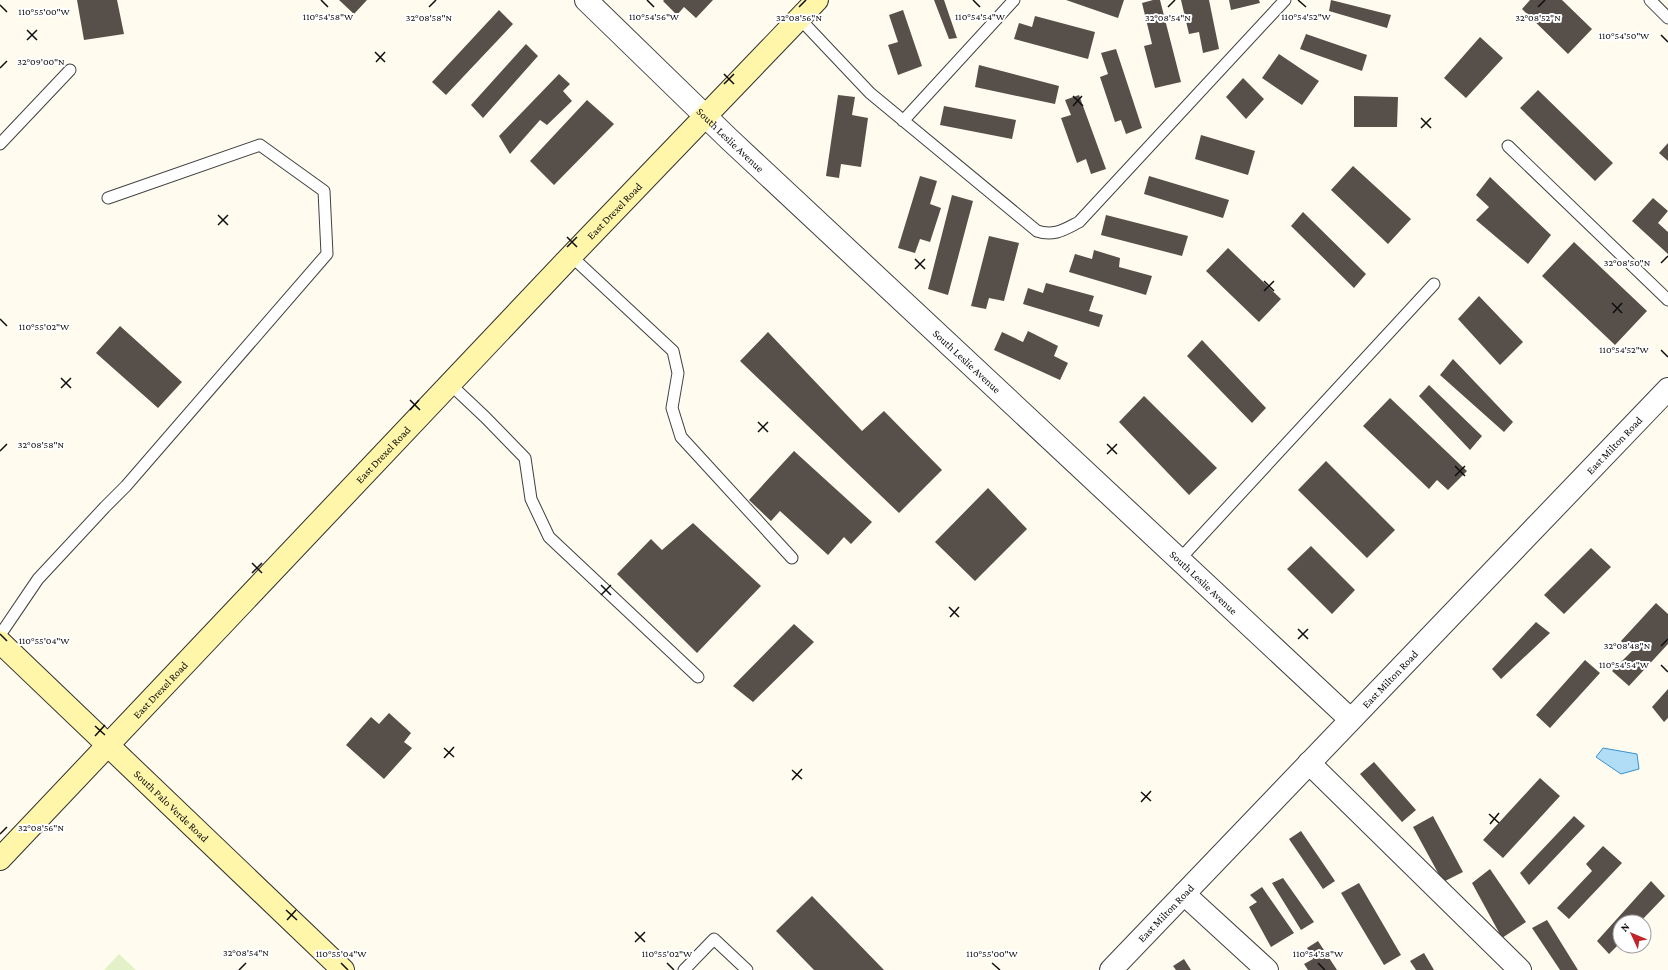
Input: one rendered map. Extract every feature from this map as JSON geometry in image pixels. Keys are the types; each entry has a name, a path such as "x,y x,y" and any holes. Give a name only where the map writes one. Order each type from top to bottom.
{"street":[{"name":"South Leslie Avenue","path":"586,0 704,116 1350,719"},
{"name":"East Drexel Road","path":"0,859 107,744 704,116 817,0"},
{"name":"East Milton Road","path":"1111,970 1668,389"},
{"name":"South Palo Verde Road","path":"0,642 343,970"},
{"path":"1309,763 1520,970"},
{"path":"1184,894 1267,970"}],"lane":[{"path":"903,121 1014,0"},
{"path":"800,18 870,93 1037,231 1046,234 1056,233 1079,222 1285,0"},
{"path":"1650,0 1668,18"},
{"path":"0,144 70,70"},
{"path":"0,635 38,579 126,486 327,254 324,191 260,145 108,198"},
{"path":"1508,146 1668,300"},
{"path":"571,256 674,351 678,372 672,408 681,437 792,558"},
{"path":"1179,560 1434,284"},
{"path":"450,384 525,458 531,499 549,537 698,677"},
{"path":"684,970 714,939 747,970"}],"green space":[{"path":"119,954 136,970 104,970"}],"water":[{"path":"1603,748 1637,754 1639,769 1621,774 1596,757"}],"building":[{"path":"77,0 117,0 124,34 84,40"},
{"path":"339,0 367,0 354,14"},
{"path":"713,0 696,18 684,7 677,15 663,1"},
{"path":"934,0 944,0 957,38 949,39"},
{"path":"1066,0 1124,0 1118,18"},
{"path":"1160,0 1181,82 1155,88 1144,46 1152,44 1142,3"},
{"path":"1181,0 1209,0 1219,49 1203,53 1199,32 1189,34"},
{"path":"1229,0 1259,0 1260,3 1231,10"},
{"path":"1331,0 1391,15 1387,28 1329,11"},
{"path":"1530,0 1562,0 1592,29 1568,54 1522,9"},
{"path":"499,10 513,24 446,95 432,82"},
{"path":"903,10 922,66 898,75 888,45 898,42 889,15"},
{"path":"1035,16 1095,32 1088,59 1014,39 1019,23 1032,27"},
{"path":"1306,34 1367,55 1362,71 1300,49"},
{"path":"1480,37 1503,58 1466,98 1444,78"},
{"path":"526,44 538,56 483,118 471,105"},
{"path":"1116,49 1142,128 1126,134 1121,120 1115,122 1100,77 1108,74 1101,53"},
{"path":"1279,54 1319,81 1302,105 1262,78"},
{"path":"979,65 1059,86 1055,104 975,87"},
{"path":"559,74 570,84 563,91 572,101 547,125 540,120 510,154 499,136"},
{"path":"1243,78 1264,99 1246,119 1226,97"},
{"path":"1538,90 1613,163 1595,181 1520,108"},
{"path":"838,95 855,97 852,115 868,118 861,167 841,164 839,178 826,176"},
{"path":"1079,95 1106,169 1091,174 1086,159 1077,163 1061,118 1071,115 1065,100"},
{"path":"1354,96 1398,97 1397,127 1354,127"},
{"path":"587,100 614,124 554,185 530,161"},
{"path":"944,106 1016,120 1012,139 940,125"},
{"path":"1201,135 1255,151 1248,175 1195,159"},
{"path":"1668,143 1668,161 1659,153"},
{"path":"1353,166 1411,219 1388,244 1331,190"},
{"path":"920,176 937,181 930,204 941,208 930,242 920,239 915,253 898,248"},
{"path":"1149,176 1229,200 1223,218 1144,194"},
{"path":"1490,177 1551,235 1528,264 1476,220 1489,207 1476,195"},
{"path":"952,195 973,201 948,295 928,289"},
{"path":"1653,198 1668,211 1658,223 1668,232 1668,254 1632,221"},
{"path":"1303,212 1366,274 1354,288 1291,226"},
{"path":"1106,215 1188,236 1182,256 1101,235"},
{"path":"989,236 1019,243 1004,301 989,298 986,309 971,306"},
{"path":"1574,242 1647,311 1615,345 1542,276"},
{"path":"1228,248 1281,299 1259,322 1206,271"},
{"path":"1094,250 1120,258 1119,267 1152,276 1146,295 1069,272 1075,254 1092,259"},
{"path":"1046,283 1094,296 1089,311 1103,315 1099,327 1023,304 1028,288 1043,293"},
{"path":"1479,296 1523,342 1500,365 1458,319"},
{"path":"120,326 182,382 158,408 96,353"},
{"path":"1028,331 1058,346 1054,356 1068,363 1060,380 994,350 1002,332 1023,342"},
{"path":"768,332 862,431 884,411 942,470 899,513 740,361"},
{"path":"1202,340 1266,408 1252,423 1187,356"},
{"path":"1453,359 1513,422 1504,432 1440,375"},
{"path":"1429,385 1482,436 1470,450 1419,396"},
{"path":"1144,396 1217,468 1189,495 1119,422"},
{"path":"1390,398 1467,471 1448,490 1437,480 1429,489 1363,426"},
{"path":"794,451 872,522 851,544 844,537 828,555 780,511 771,521 749,500"},
{"path":"1326,461 1395,530 1367,558 1298,490"},
{"path":"988,488 1027,529 975,581 935,542"},
{"path":"693,523 761,586 697,653 617,574 651,539 662,550"},
{"path":"1311,546 1355,590 1332,614 1287,569"},
{"path":"1591,548 1611,567 1564,614 1544,595"},
{"path":"1656,603 1668,614 1668,644 1629,686 1612,671 1632,651 1621,641"},
{"path":"1536,622 1550,633 1501,679 1492,669"},
{"path":"794,624 814,642 753,702 733,686"},
{"path":"1585,660 1600,673 1550,728 1536,715"},
{"path":"1668,689 1668,718 1664,722 1652,707"},
{"path":"389,713 411,733 404,742 412,748 384,779 346,745 371,717 379,724"},
{"path":"1374,762 1416,810 1402,822 1360,774"},
{"path":"1540,778 1560,796 1503,858 1483,840"},
{"path":"1433,816 1463,872 1443,882 1413,827"},
{"path":"1574,816 1585,826 1529,885 1520,873"},
{"path":"1301,831 1335,881 1323,889 1289,839"},
{"path":"1603,846 1622,863 1569,919 1557,908 1592,871 1586,864"},
{"path":"1490,869 1526,922 1502,938 1472,883"},
{"path":"1283,878 1314,922 1301,930 1272,883"},
{"path":"1651,881 1665,896 1648,914 1621,914"},
{"path":"1359,883 1401,955 1384,965 1341,893"},
{"path":"1262,887 1294,933 1271,947 1249,907 1257,902 1250,895"},
{"path":"812,896 884,970 814,970 776,931"},
{"path":"1547,920 1578,970 1560,970 1532,928"},
{"path":"1612,924 1612,951 1609,954 1597,941"},
{"path":"1318,941 1337,970 1308,970 1304,964 1313,959 1307,948"},
{"path":"1424,953 1434,970 1416,970 1410,961"},
{"path":"1184,959 1191,970 1176,970 1173,966"}]}
